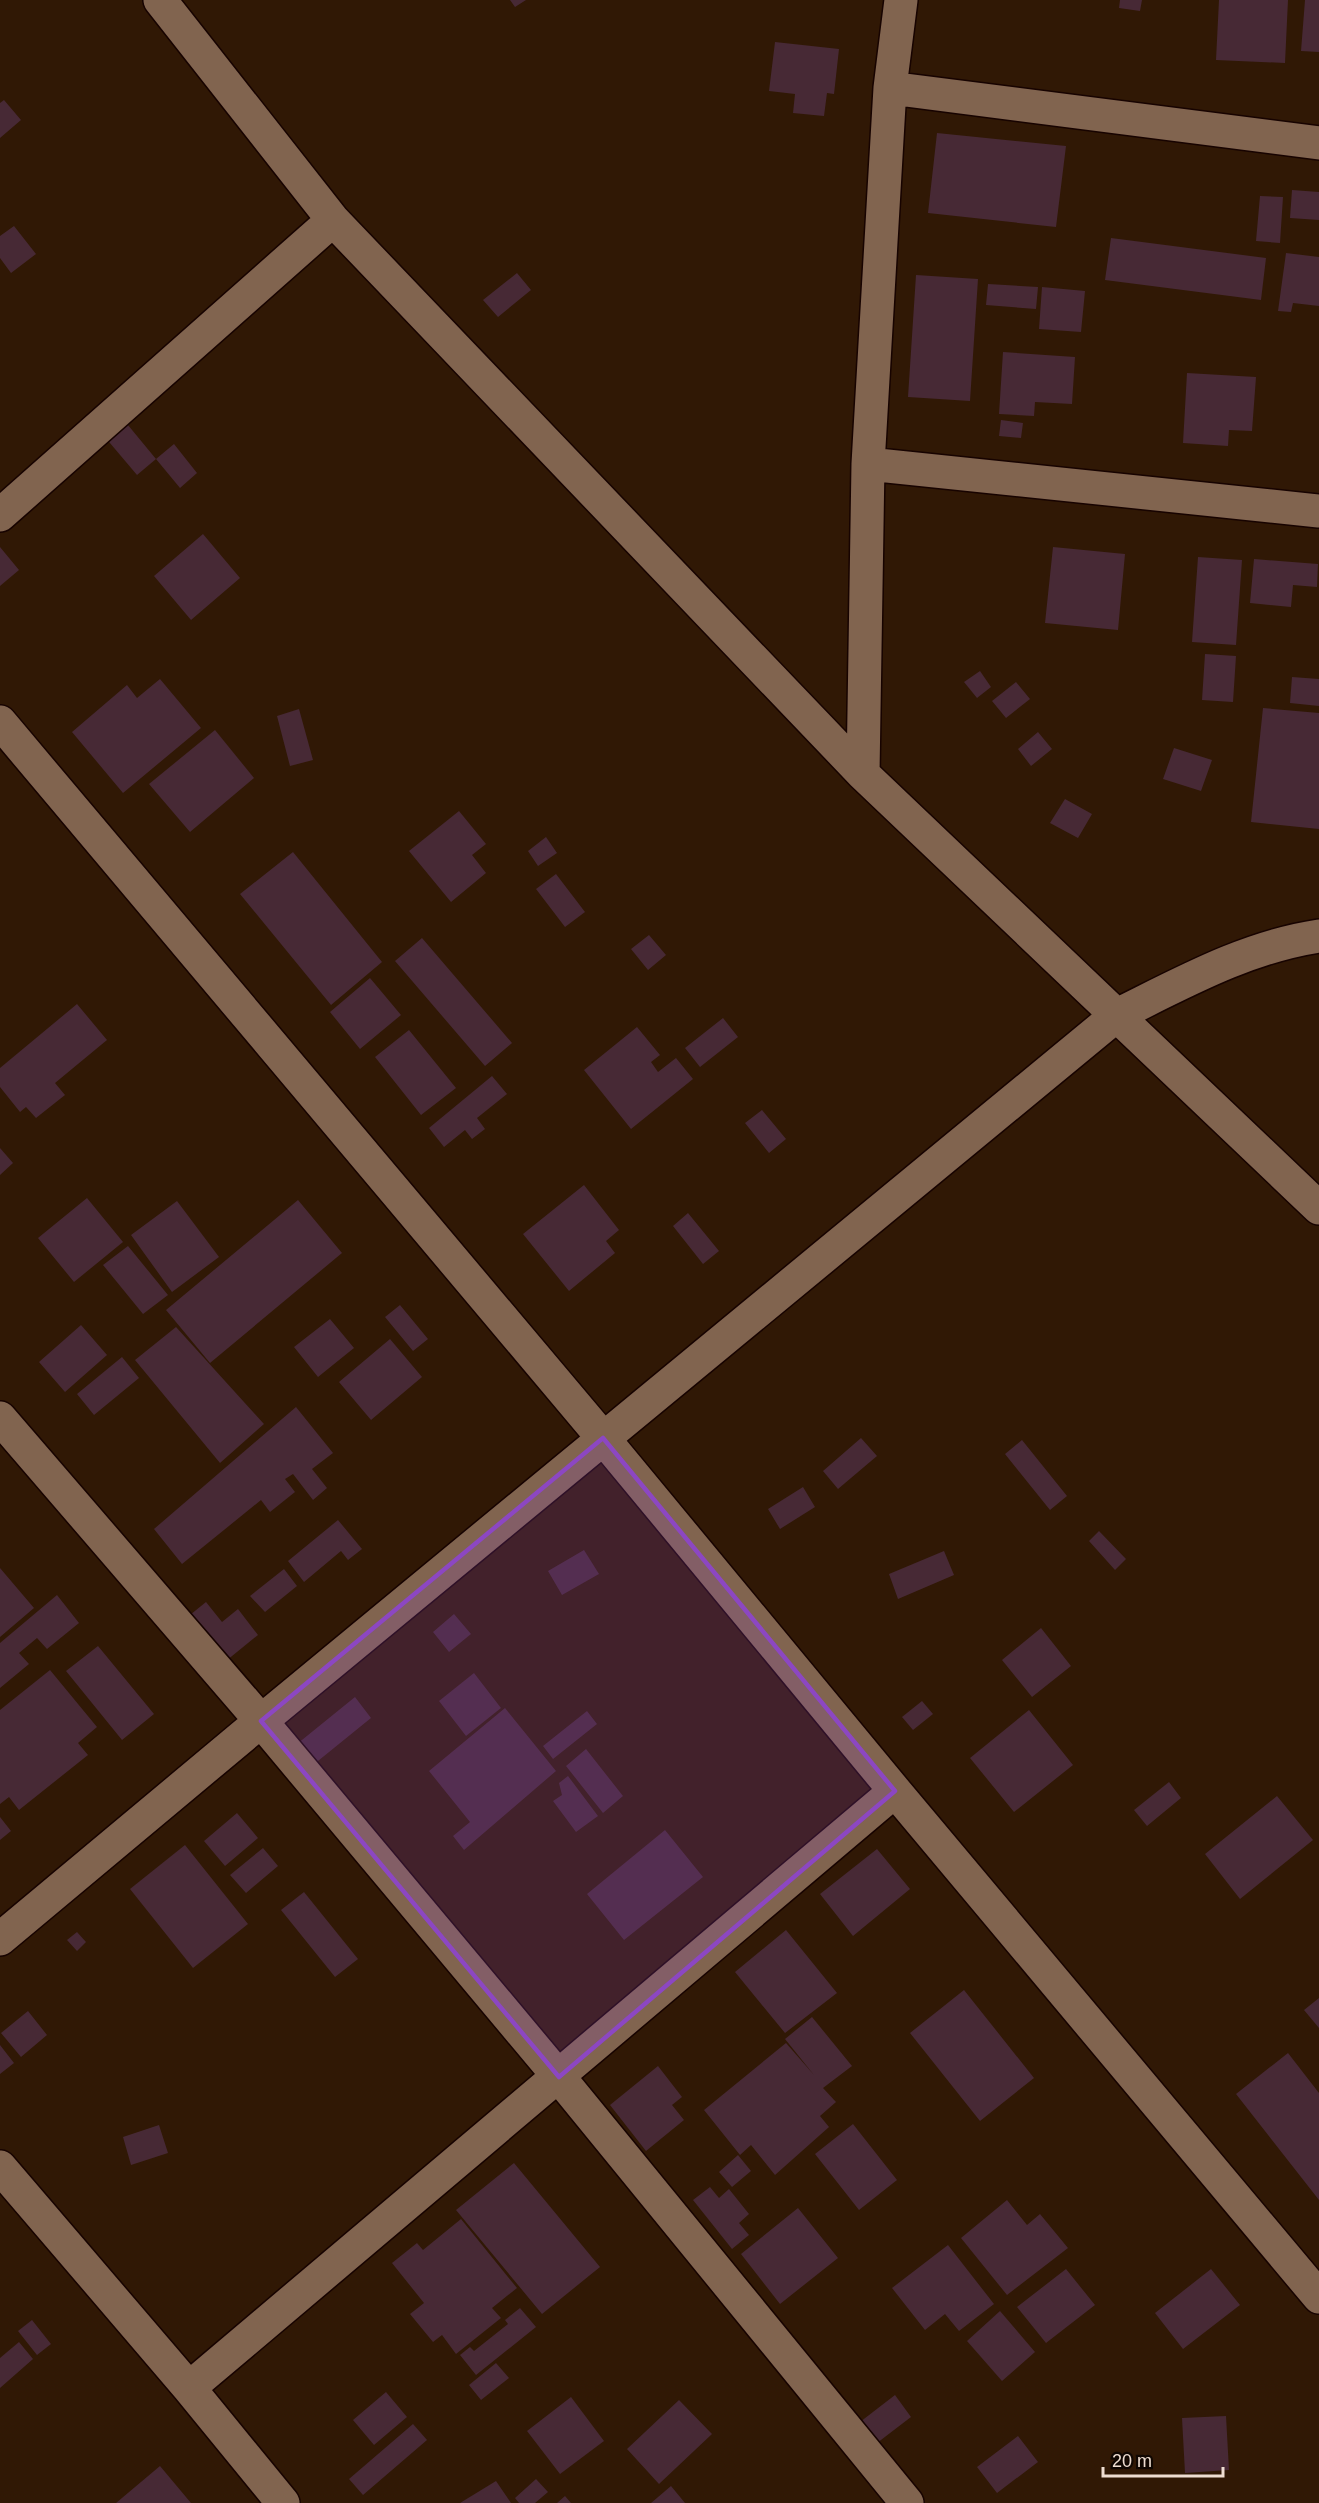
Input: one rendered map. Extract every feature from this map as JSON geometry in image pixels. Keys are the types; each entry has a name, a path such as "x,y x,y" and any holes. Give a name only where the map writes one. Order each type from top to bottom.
{"street":[{"path":"160,0 333,220 863,774 1319,1208"},
{"path":"863,774 868,464 890,88 901,0"},
{"path":"890,88 1319,143"},
{"path":"0,515 333,220"},
{"path":"868,464 1319,511"},
{"path":"0,722 603,1438 895,1791 1308,2262 1319,2297"},
{"path":"0,1939 1117,1015 1237,958 1286,941 1319,936"},
{"path":"0,1418 261,1721 559,2077 906,2503"},
{"path":"189,2388 895,1791"},
{"path":"0,2166 189,2388 283,2503"}],"highlighted area":[{"path":"603,1438 895,1791 559,2077 261,1721"}],"building":[{"path":"510,0 526,0 515,7"},
{"path":"1120,0 1142,0 1140,11 1119,8"},
{"path":"1219,0 1288,0 1285,63 1216,60"},
{"path":"1305,0 1319,0 1319,52 1301,51"},
{"path":"775,42 839,49 834,94 827,93 824,116 793,113 795,94 769,91"},
{"path":"4,100 21,120 0,138 0,103"},
{"path":"937,133 1066,146 1056,227 928,213"},
{"path":"1292,190 1319,192 1319,220 1290,218"},
{"path":"1260,196 1283,197 1280,243 1256,241"},
{"path":"14,226 36,254 11,273 0,258 0,236"},
{"path":"1111,238 1266,258 1261,300 1105,280"},
{"path":"1286,253 1319,257 1319,306 1293,303 1291,312 1278,311"},
{"path":"517,273 531,290 498,317 483,300"},
{"path":"916,275 978,279 970,401 908,397"},
{"path":"988,284 1038,287 1036,309 986,305"},
{"path":"1042,287 1085,291 1081,332 1039,329"},
{"path":"1003,352 1075,357 1072,404 1035,402 1034,416 999,414"},
{"path":"1187,373 1256,377 1252,431 1229,430 1228,446 1183,443"},
{"path":"123,419 156,459 137,475 104,436"},
{"path":"1001,420 1023,423 1021,438 999,436"},
{"path":"174,444 197,473 180,488 156,459"},
{"path":"203,534 240,578 191,620 154,576"},
{"path":"0,547 19,570 0,586"},
{"path":"1053,547 1125,554 1118,630 1045,623"},
{"path":"1198,557 1242,560 1236,645 1192,642"},
{"path":"1254,559 1318,564 1317,587 1293,585 1291,607 1250,603"},
{"path":"1205,654 1236,656 1233,702 1202,700"},
{"path":"980,671 991,687 977,698 964,682"},
{"path":"1292,677 1319,679 1319,706 1290,703"},
{"path":"160,679 201,728 123,793 72,732 127,685 137,698"},
{"path":"1016,682 1030,699 1006,718 992,701"},
{"path":"1263,708 1319,713 1319,829 1251,822"},
{"path":"299,709 313,760 290,766 277,716"},
{"path":"215,730 254,778 190,832 149,784"},
{"path":"1038,732 1052,749 1031,766 1018,749"},
{"path":"1174,748 1212,760 1201,791 1163,779"},
{"path":"1065,799 1092,814 1078,838 1050,823"},
{"path":"459,811 486,844 472,855 486,873 451,902 409,851"},
{"path":"546,837 557,853 538,866 528,851"},
{"path":"293,852 382,962 331,1005 240,894"},
{"path":"556,874 585,912 565,927 536,889"},
{"path":"649,935 666,955 648,970 631,949"},
{"path":"422,938 512,1043 485,1066 395,961"},
{"path":"370,978 401,1015 360,1049 330,1012"},
{"path":"77,1004 107,1040 55,1083 65,1095 36,1118 26,1107 20,1112 0,1087 0,1068"},
{"path":"723,1018 738,1037 700,1067 685,1048"},
{"path":"637,1027 660,1055 651,1062 658,1072 676,1058 693,1079 631,1129 584,1070"},
{"path":"409,1030 456,1088 421,1115 375,1057"},
{"path":"492,1076 507,1094 477,1118 485,1129 472,1139 465,1130 444,1147 429,1128"},
{"path":"762,1110 786,1139 769,1153 745,1123"},
{"path":"0,1148 13,1163 0,1175"},
{"path":"584,1185 619,1230 606,1241 615,1253 569,1291 523,1234"},
{"path":"87,1198 123,1242 74,1282 38,1238"},
{"path":"298,1200 342,1253 210,1363 166,1310"},
{"path":"177,1201 219,1257 172,1292 131,1235"},
{"path":"688,1213 719,1251 703,1264 673,1226"},
{"path":"128,1246 168,1295 143,1314 103,1265"},
{"path":"400,1305 428,1339 413,1351 385,1317"},
{"path":"330,1319 354,1348 318,1377 294,1347"},
{"path":"81,1325 107,1355 65,1392 39,1362"},
{"path":"176,1327 264,1424 220,1463 135,1360"},
{"path":"390,1339 422,1377 371,1420 339,1382"},
{"path":"122,1357 139,1378 94,1415 77,1394"},
{"path":"296,1407 333,1453 312,1469 327,1488 313,1500 293,1474 285,1479 295,1492 270,1512 261,1500 182,1564 154,1529"},
{"path":"861,1438 877,1456 838,1489 823,1471"},
{"path":"1022,1440 1067,1496 1050,1510 1005,1454"},
{"path":"803,1487 815,1507 780,1529 768,1509"},
{"path":"338,1520 362,1549 348,1560 341,1551 304,1582 288,1561"},
{"path":"1099,1531 1126,1559 1115,1570 1089,1541"},
{"path":"584,1550 599,1574 562,1595 548,1571"},
{"path":"944,1551 954,1575 898,1599 889,1574"},
{"path":"0,1568 34,1608 0,1637"},
{"path":"284,1569 297,1586 265,1612 250,1596"},
{"path":"57,1595 79,1623 47,1649 37,1638 19,1653 29,1664 0,1688 0,1643"},
{"path":"206,1602 222,1622 238,1609 258,1635 221,1665 185,1619"},
{"path":"454,1614 471,1634 449,1652 433,1632"},
{"path":"1041,1628 1071,1666 1032,1697 1002,1660"},
{"path":"98,1646 154,1714 122,1740 66,1671"},
{"path":"50,1670 97,1727 78,1743 88,1755 19,1810 9,1797 0,1804 0,1710"},
{"path":"474,1673 501,1708 466,1736 439,1701"},
{"path":"355,1697 371,1718 313,1765 297,1744"},
{"path":"922,1701 933,1714 913,1730 902,1717"},
{"path":"505,1708 556,1771 464,1850 453,1836 470,1822 429,1771"},
{"path":"1029,1710 1073,1765 1014,1812 970,1758"},
{"path":"587,1711 597,1724 553,1759 543,1746"},
{"path":"586,1749 623,1796 603,1813 566,1766"},
{"path":"568,1776 598,1816 576,1832 553,1801 562,1795 559,1783"},
{"path":"1169,1782 1181,1798 1147,1826 1134,1810"},
{"path":"1277,1796 1313,1840 1240,1899 1205,1854"},
{"path":"237,1813 258,1838 225,1866 204,1841"},
{"path":"0,1817 11,1831 0,1840"},
{"path":"665,1830 703,1877 624,1940 587,1894"},
{"path":"185,1845 248,1924 193,1968 130,1889"},
{"path":"263,1848 278,1866 246,1893 230,1875"},
{"path":"877,1849 910,1889 853,1936 820,1894"},
{"path":"304,1892 358,1959 335,1977 281,1910"},
{"path":"786,1930 837,1993 785,2033 735,1972"},
{"path":"77,1932 86,1942 77,1951 67,1940"},
{"path":"964,1990 1034,2078 980,2121 910,2033"},
{"path":"1319,1998 1319,2028 1304,2010"},
{"path":"28,2011 47,2035 21,2057 1,2033"},
{"path":"812,2017 852,2066 823,2088 836,2102 820,2116 829,2127 775,2175 751,2145 740,2155 704,2110 786,2043 814,2075 785,2039"},
{"path":"0,2045 14,2063 0,2074"},
{"path":"1288,2053 1319,2093 1319,2200 1236,2094"},
{"path":"658,2066 682,2097 672,2105 684,2120 646,2151 610,2105"},
{"path":"853,2124 897,2180 859,2210 815,2154"},
{"path":"159,2125 168,2153 131,2165 123,2137"},
{"path":"738,2155 751,2171 732,2187 719,2172"},
{"path":"514,2163 600,2267 542,2314 456,2210"},
{"path":"710,2187 719,2198 729,2189 749,2214 739,2223 749,2235 732,2249 693,2200"},
{"path":"1007,2200 1027,2225 1040,2214 1068,2248 1007,2295 961,2238"},
{"path":"798,2208 838,2258 780,2304 741,2254"},
{"path":"461,2219 517,2288 492,2308 501,2318 456,2354 442,2335 433,2342 410,2314 424,2303 392,2263 417,2243 423,2250"},
{"path":"948,2245 994,2304 959,2331 945,2314 925,2330 892,2288"},
{"path":"1066,2269 1095,2305 1046,2343 1017,2307"},
{"path":"1211,2269 1240,2305 1183,2349 1155,2313"},
{"path":"520,2308 536,2327 476,2375 460,2355 470,2347 474,2351 508,2324 505,2320"},
{"path":"1000,2311 1035,2352 1002,2381 967,2341"},
{"path":"32,2320 51,2344 37,2355 18,2331"},
{"path":"19,2342 33,2359 0,2388 0,2358"},
{"path":"496,2363 509,2378 481,2400 469,2385"},
{"path":"386,2392 407,2417 374,2445 353,2420"},
{"path":"895,2395 911,2417 877,2443 860,2422"},
{"path":"571,2397 604,2441 560,2474 527,2431"},
{"path":"679,2400 712,2434 659,2484 627,2449"},
{"path":"1226,2416 1229,2470 1185,2473 1182,2418"},
{"path":"413,2424 427,2440 363,2495 349,2479"},
{"path":"1018,2436 1038,2462 997,2493 977,2467"},
{"path":"160,2466 191,2503 116,2503"},
{"path":"536,2479 548,2492 535,2503 519,2503 515,2498"},
{"path":"496,2481 511,2503 460,2503"},
{"path":"671,2486 685,2503 651,2503"},
{"path":"565,2496 571,2503 557,2503"}]}
